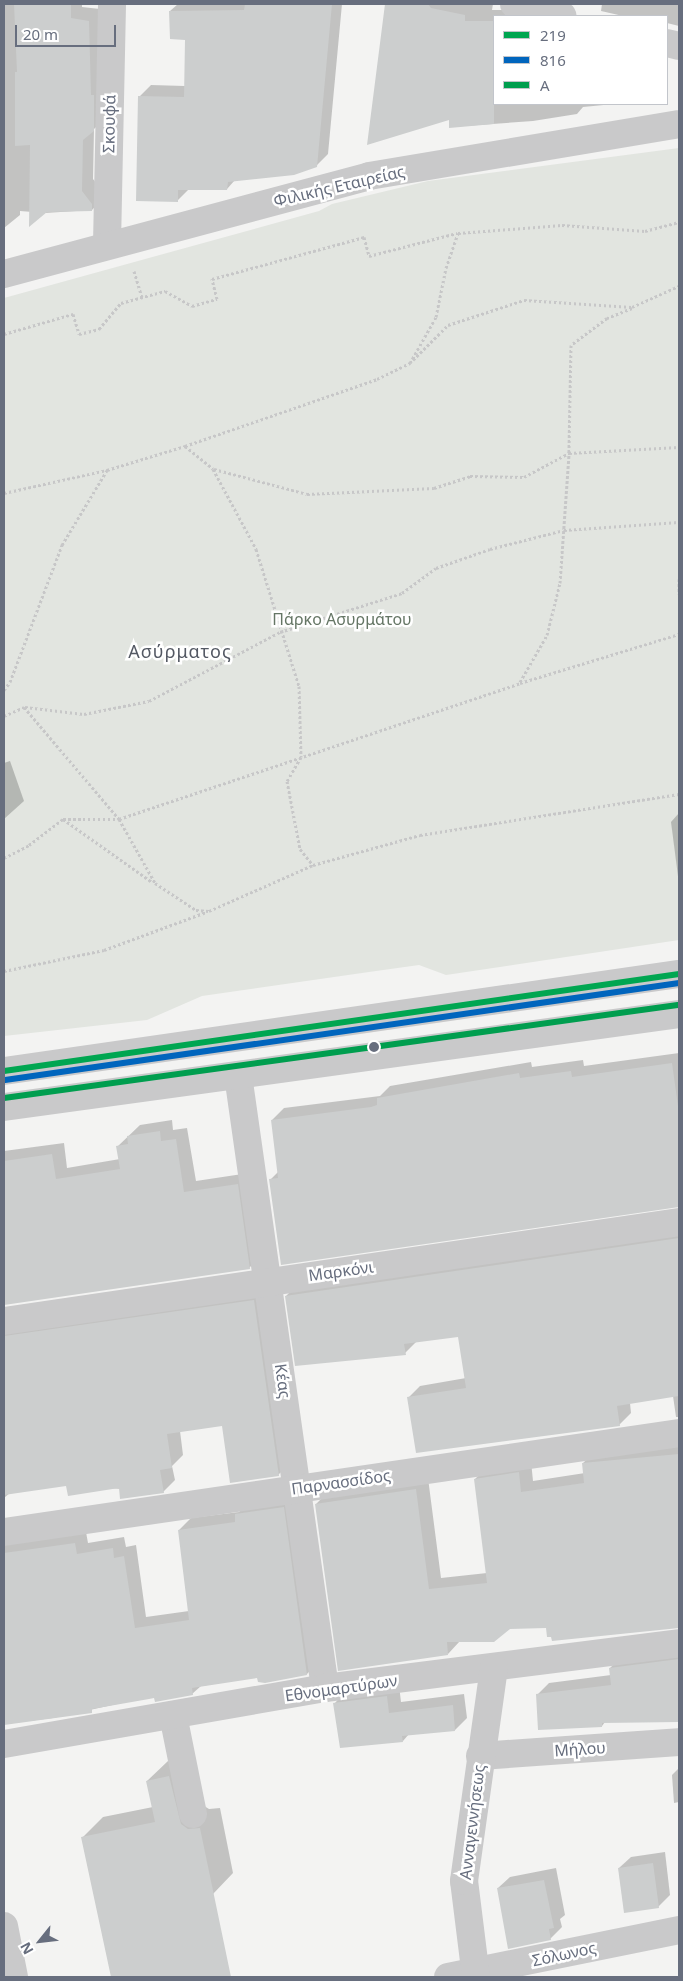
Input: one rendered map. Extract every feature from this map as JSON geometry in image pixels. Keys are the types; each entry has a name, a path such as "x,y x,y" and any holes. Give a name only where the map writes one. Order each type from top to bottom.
{"street":[{"name":"Σκουφά","path":"107,244 112,4"},
{"path":"514,4 559,15"},
{"name":"Φιλικής Εταιρείας","path":"4,274 107,244 369,176 679,124"},
{"path":"4,1071 679,974"},
{"path":"4,1107 679,1014"},
{"name":"Κέας","path":"238,1075 269,1282 325,1688"},
{"name":"Μαρκόνι","path":"4,1321 679,1222"},
{"name":"Παρνασσίδος","path":"4,1532 679,1433"},
{"name":"Εθνομαρτύρων","path":"4,1744 325,1688 679,1643"},
{"name":"Ανναγεννήσεως","path":"476,1975 464,1881 480,1756 494,1668"},
{"path":"173,1715 193,1814"},
{"name":"Μήλου","path":"480,1756 679,1742"},
{"path":"4,1926 14,1977"},
{"name":"Σόλωνος","path":"448,1977 476,1975 679,1930"}],"path":[{"path":"4,334 73,314 79,334 100,329 121,303 165,291 192,306 217,299 212,279 364,237 369,256 458,233 562,225 645,231 679,222"},
{"path":"410,363 436,317 446,268 458,233"},
{"path":"132,263 142,297"},
{"path":"520,682 547,635 560,583 569,453 571,344 607,318 679,286"},
{"path":"4,493 107,470 378,380 410,363 448,325 524,300 632,307"},
{"path":"184,446 213,468 307,494 434,488 470,476 524,476 569,453 679,447"},
{"path":"213,468 256,549 280,632 299,686 302,757 287,780 300,849 313,865"},
{"path":"4,690 10,682 62,545 107,470"},
{"path":"4,716 24,707 84,714 149,702 280,632 402,593 436,568 564,530 679,522"},
{"path":"679,579 679,594"},
{"path":"4,858 29,845 63,819 119,819 520,682 679,634"},
{"path":"24,707 119,819 155,883"},
{"path":"4,970 104,950 209,911 313,865 420,835 679,794"},
{"path":"63,819 196,910 209,911"}],"green space":[{"name":"Πάρκο Ασυρμάτου","path":"679,148 679,940 446,975 419,965 369,972 202,996 147,1020 4,1036 4,298 319,211 332,204 428,181"}],"building":[{"path":"14,4 71,4 71,18 89,21 91,95 94,95 94,131 83,140 82,191 92,204 92,211 47,212 29,227 30,145 15,146 15,72 17,72"},
{"path":"245,4 332,4 317,167 294,175 228,182 227,190 178,190 178,202 136,201 138,96 184,97 185,40 170,39 169,11 244,10"},
{"path":"385,4 428,4 431,8 465,15 465,21 493,21 494,124 449,128 449,120 367,145"},
{"path":"672,1063 679,1113 679,1207 281,1265 269,1179 278,1178 271,1120 371,1107 377,1105 377,1098 519,1073 520,1078 571,1071 572,1077"},
{"path":"160,1131 161,1141 176,1139 184,1192 238,1184 250,1269 4,1305 4,1161 52,1154 56,1179 120,1169 116,1146 128,1144 127,1136"},
{"path":"679,1238 679,1396 617,1406 620,1426 416,1453 407,1397 466,1388 458,1337 404,1344 406,1355 295,1366 285,1296"},
{"path":"254,1300 279,1476 230,1483 222,1426 167,1434 172,1468 160,1470 164,1493 120,1499 119,1488 68,1496 66,1486 4,1495 4,1336"},
{"path":"679,1454 679,1628 552,1641 551,1637 547,1637 546,1628 510,1629 494,1642 447,1642 448,1655 338,1671 315,1504 416,1489 429,1589 487,1583 474,1479 519,1472 521,1492 584,1483 582,1463"},
{"path":"284,1507 307,1675 265,1683 258,1682 257,1678 192,1688 193,1695 155,1702 154,1698 92,1709 92,1713 4,1725 4,1553 75,1543 77,1554 113,1548 114,1558 124,1556 135,1628 189,1620 178,1530 235,1522 235,1514"},
{"path":"679,1659 679,1722 602,1723 602,1727 538,1730 536,1694 611,1685 609,1668"},
{"path":"387,1696 389,1713 453,1705 455,1731 402,1736 403,1742 340,1748 333,1703"},
{"path":"169,1776 181,1824 188,1829 200,1828 231,1977 111,1977 81,1837 155,1822 146,1781"},
{"path":"653,1863 659,1908 624,1913 618,1868"},
{"path":"544,1880 554,1928 549,1929 551,1940 508,1949 497,1888"}],"transit line":[{"name":"219","path":"4,1071 679,974"},
{"name":"816","path":"5,1080 679,983"},
{"name":"Α","path":"4,1098 678,1005"}],"district":[{"name":"Ασύρματος","path":"180,651"}]}
